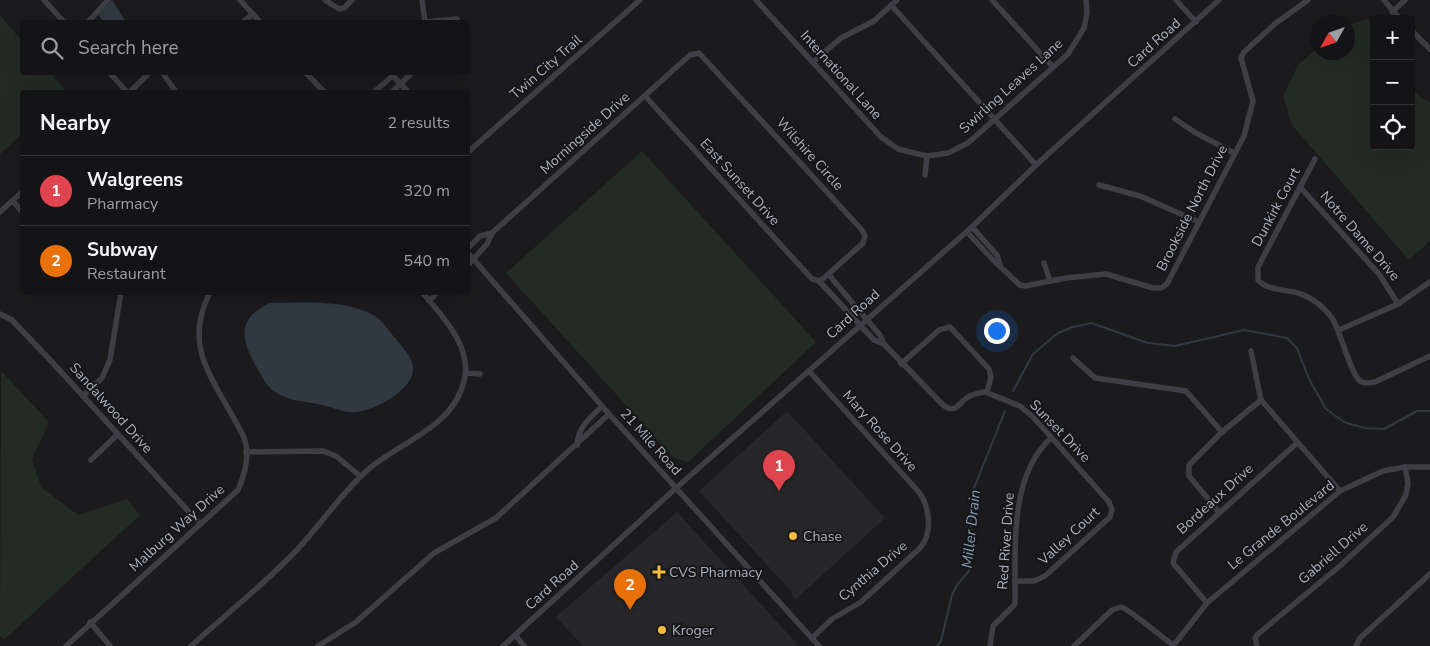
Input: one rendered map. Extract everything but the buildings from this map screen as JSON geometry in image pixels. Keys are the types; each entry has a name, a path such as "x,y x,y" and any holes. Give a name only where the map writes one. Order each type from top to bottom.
{"street":[{"path":"44,0 62,20"},
{"path":"90,20 108,0"},
{"path":"240,0 258,20"},
{"path":"325,0 335,8 344,8 352,0"},
{"path":"422,0 425,20"},
{"name":"Twin City Trail","path":"470,150 640,0"},
{"path":"812,62 840,38 874,21 897,0"},
{"path":"992,0 1052,66"},
{"name":"Swirling Leaves Lane","path":"917,155 939,156 960,148 1068,54 1084,28 1087,13 1086,0"},
{"path":"1176,0 1196,22"},
{"name":"Card Road","path":"503,646 676,488 972,227 1036,165 1219,0"},
{"name":"Brookside North Drive","path":"966,232 1020,285 1030,286 1050,281 1106,274 1153,288 1161,288 1169,281 1244,136 1253,103 1248,77 1241,58 1244,52 1276,24 1308,0"},
{"path":"1384,0 1395,15"},
{"path":"1392,12 1405,0"},
{"name":"International Lane","path":"758,1 881,137 898,149 917,155"},
{"path":"891,5 1036,165"},
{"path":"246,20 253,14"},
{"path":"446,20 457,19"},
{"path":"1415,34 1430,49"},
{"name":"Morningside Drive","path":"470,263 487,244 492,233 690,55 696,53"},
{"name":"Wilshire Circle","path":"696,53 704,56 864,233 865,240 828,274"},
{"path":"112,75 126,90"},
{"path":"130,90 147,75"},
{"path":"164,75 175,90"},
{"path":"308,75 322,90"},
{"path":"376,90 394,75"},
{"path":"396,75 406,90"},
{"path":"395,90 410,75"},
{"name":"East Sunset Drive","path":"646,96 809,277 819,280 859,325"},
{"path":"1175,118 1196,133 1234,153"},
{"path":"925,175 927,156"},
{"name":"Dunkirk Court","path":"1315,159 1258,267 1257,276 1261,284 1300,294 1312,300 1323,308 1339,330"},
{"path":"1099,185 1140,196 1198,222"},
{"name":"Notre Dame Drive","path":"1300,187 1379,274 1398,304"},
{"path":"0,212 20,194"},
{"path":"12,201 20,210"},
{"name":"Brookside North Drive","path":"972,227 997,255 1000,265"},
{"name":"Morningside Drive","path":"470,246 480,236 492,233"},
{"name":"21 Mile Road","path":"470,255 609,414 819,646"},
{"path":"1044,263 1050,281"},
{"path":"819,280 828,274 880,335 884,344 901,364 943,405 951,410 956,409 969,397 988,392 991,377 989,369 950,327 939,330 901,364"},
{"path":"1430,282 1398,304 1339,330 1357,377 1366,383 1375,382 1430,356"},
{"path":"83,396 102,378 110,360 121,295"},
{"name":"Malburg Way Drive","path":"66,646 90,622 238,490 245,469 245,441 200,352 198,341 200,317 209,295"},
{"path":"190,646 294,553 360,476 451,411 460,395 466,373 463,353 446,320 424,295"},
{"path":"429,301 435,295"},
{"name":"Sandalwood Drive","path":"0,314 12,320 200,524"},
{"path":"859,325 874,340 884,344"},
{"path":"1251,351 1261,400 1340,491"},
{"path":"1073,358 1095,378 1186,392 1222,432"},
{"name":"Mary Rose Drive","path":"809,371 918,491 927,510"},
{"path":"466,373 480,374"},
{"name":"Sunset Drive","path":"988,392 1020,406 1109,502 1111,513"},
{"path":"1219,512 1189,476 1187,470 1190,463 1222,432 1261,400"},
{"path":"577,444 578,434 583,425 602,406"},
{"path":"318,646 356,622 434,553 496,518 609,414"},
{"path":"91,460 118,434"},
{"name":"Red River Drive","path":"990,646 994,626 1014,604 1019,508 1022,491 1038,451 1051,438"},
{"name":"Bordeaux Drive","path":"1207,603 1177,569 1173,563 1174,556 1180,547 1297,442"},
{"path":"246,452 323,451 336,456 360,476"},
{"name":"Le Grande Boulevard","path":"1173,646 1207,603 1340,491 1383,471 1405,467 1430,467"},
{"name":"Gabriell Drive","path":"1257,646 1255,638 1258,634 1341,565 1393,517 1406,495 1408,483 1405,467"},
{"name":"Cynthia Drive","path":"812,638 832,619 861,602 920,548 926,538 927,510"},
{"name":"Valley Court","path":"1015,581 1034,581 1045,576 1106,520 1111,513"},
{"path":"1356,646 1360,638 1430,574"},
{"path":"1074,646 1112,610 1121,607 1130,610 1147,627 1173,646"},
{"path":"90,622 110,646"},
{"path":"515,636 524,646"}],"shaded area":[{"path":"112,0 125,20 102,20 98,15"},
{"path":"0,15 20,39 20,75 52,75 65,90 20,90 20,136 0,154"},
{"path":"1368,19 1370,21 1370,150 1415,150 1415,92 1430,102 1430,241 1409,260 1292,125 1283,96 1298,65 1310,54 1310,60 1355,60 1355,23"},
{"path":"642,151 816,342 688,462 674,458 506,273"},
{"path":"270,303 337,304 375,316 411,359 413,367 409,382 403,389 378,406 357,412 346,412 294,400 274,392 261,375 245,339 247,323 251,316"},
{"path":"1,371 49,422 32,459 41,487 78,515 127,499 140,515 5,639 0,636"},
{"path":"787,411 885,518 795,600 791,591 699,491"},
{"path":"677,512 799,646 583,646 556,617"}],"waterway":[{"name":"Miller Drain","path":"1013,391 1033,354 1058,333 1073,327 1091,323 1148,343 1175,346 1244,330 1287,338 1297,348 1309,379 1326,409 1344,422 1364,428 1384,429 1417,411 1430,411"},
{"name":"Miller Drain","path":"937,646 941,641 952,595 957,585 969,571 972,493 1005,411"}],"place":[{"name":"Walgreens","path":"779,491"},
{"name":"Chase","path":"793,536"},
{"name":"CVS Pharmacy","path":"659,572"},
{"name":"Subway","path":"630,610"},
{"name":"Kroger","path":"662,630"}]}
